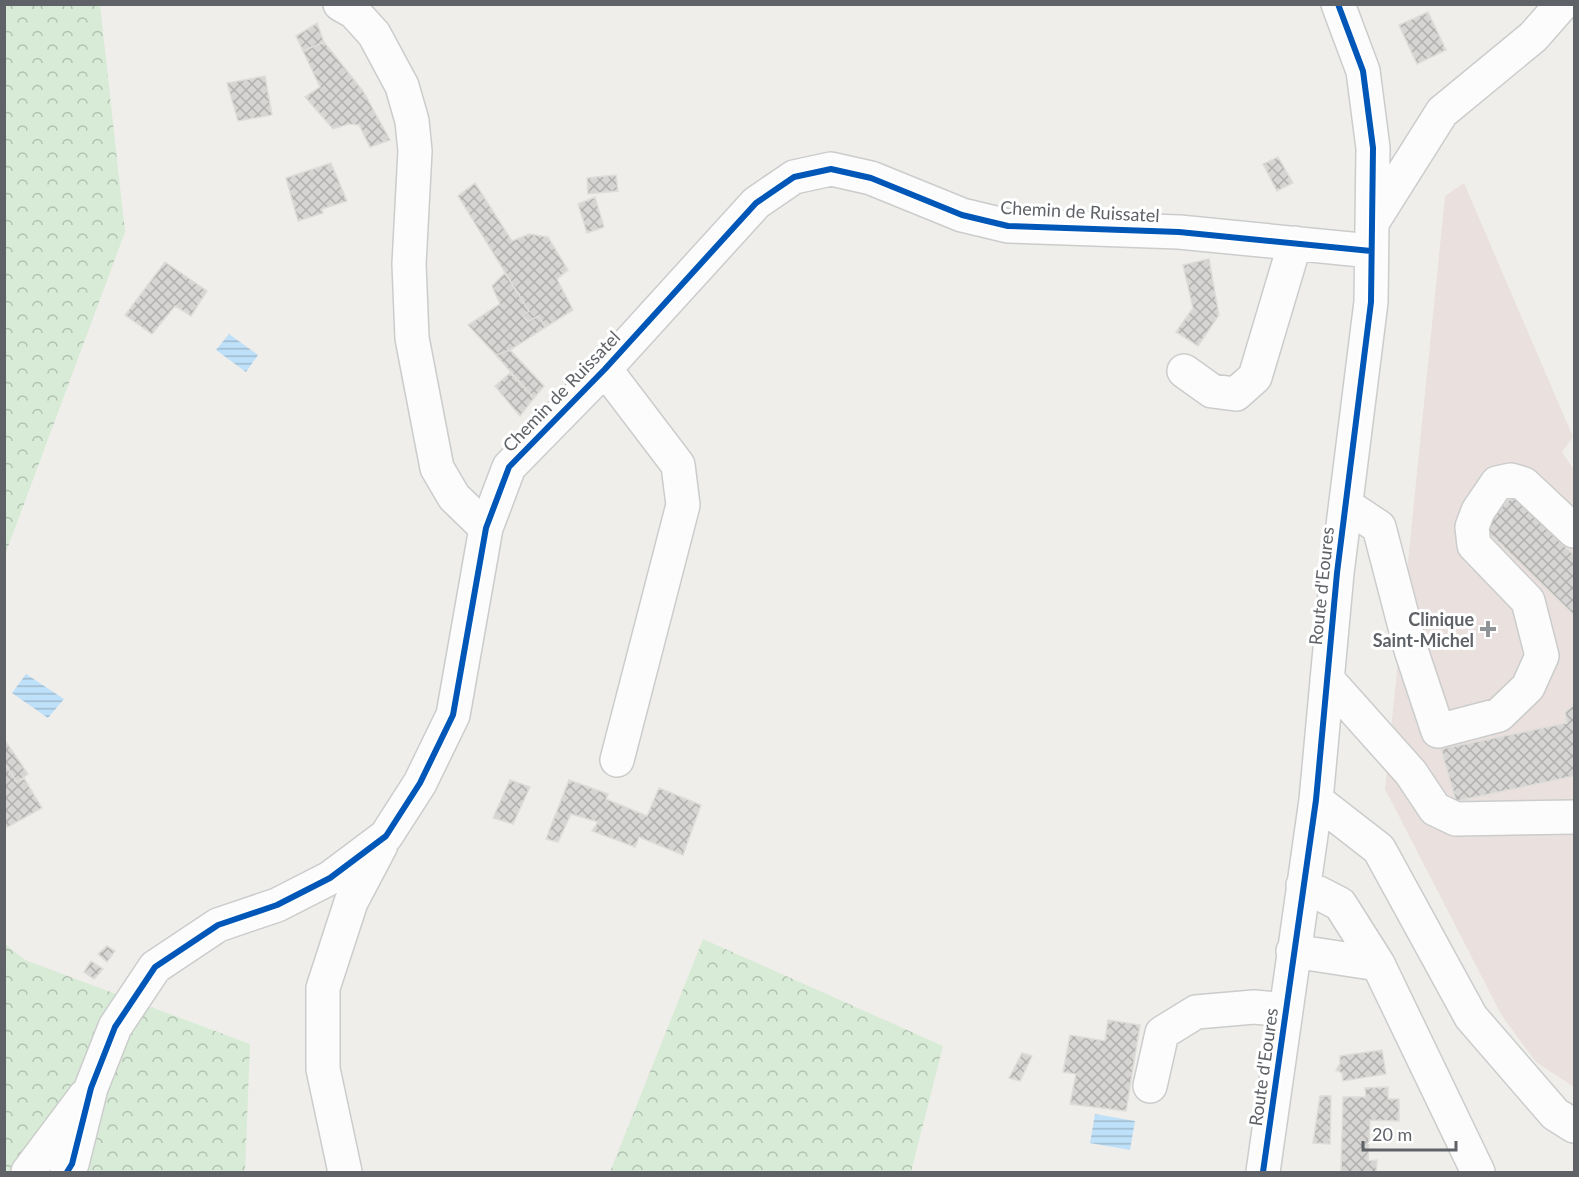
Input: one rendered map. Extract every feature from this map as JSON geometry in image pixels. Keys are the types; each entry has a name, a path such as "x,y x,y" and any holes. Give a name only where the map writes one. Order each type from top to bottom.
{"street":[{"path":"340,4 354,12 374,34 402,86 412,121 415,151 409,264 412,338 437,468 454,497 486,528"},
{"name":"Route d'Eoures","path":"1263,1173 1316,800 1346,505 1371,302 1373,148 1363,71 1338,4"},
{"path":"1372,237 1442,112 1533,37 1562,4"},
{"name":"Chemin de Ruissatel","path":"67,1173 72,1164 92,1088 115,1027 155,967 218,925 277,905 330,878 386,836 420,783 453,715 486,528 509,467 605,369 756,203 794,177 831,169 871,178 962,215 1008,225 1179,232 1295,243 1372,237"},
{"path":"1184,371 1212,391 1236,394 1255,376 1295,243"},
{"path":"605,369 678,465 683,505 618,760"},
{"path":"1346,505 1379,527 1411,650 1438,731 1499,715 1528,687 1542,656 1528,601 1474,545 1472,527 1478,511 1497,483 1510,480 1524,484 1575,531"},
{"path":"1327,679 1411,773 1435,809 1456,819 1575,817"},
{"path":"1316,800 1379,849 1471,1017 1556,1114 1575,1126"},
{"path":"345,1173 323,1069 323,988 351,902 386,836"},
{"path":"1303,885 1340,904 1378,964 1478,1173"},
{"path":"1293,951 1378,964"},
{"path":"1150,1086 1161,1033 1196,1012 1254,1006 1286,1010"},
{"path":"28,1173 65,1119 92,1088"}],"shaded area":[{"name":"Clinique Saint-Michel","path":"1464,183 1573,437 1562,452 1574,470 1574,1087 1536,1062 1502,1016 1385,789 1445,196"}],"green space":[{"path":"5,4 100,5 125,232 5,555"},
{"path":"703,939 943,1046 911,1172 610,1172"},
{"path":"4,943 25,960 250,1044 245,1172 5,1172"}],"water":[{"path":"229,334 258,355 246,372 216,350"},
{"path":"26,674 64,699 48,718 12,693"},
{"path":"1095,1114 1135,1121 1130,1150 1090,1143"}],"building":[{"path":"1428,12 1446,50 1417,64 1399,25"},
{"path":"317,23 324,42 303,51 296,36"},
{"path":"324,42 363,91 390,140 370,147 359,125 349,124 333,129 305,97 320,87 303,51"},
{"path":"265,76 272,115 238,121 227,83"},
{"path":"1278,157 1293,183 1277,191 1263,164"},
{"path":"331,163 347,201 322,209 323,213 298,221 286,178"},
{"path":"616,175 618,191 588,194 587,178"},
{"path":"475,183 512,241 529,234 548,237 568,270 557,279 573,310 546,327 538,316 528,322 523,316 529,311 458,196"},
{"path":"595,197 604,227 587,233 578,204"},
{"path":"1209,259 1219,315 1198,346 1176,332 1193,308 1183,265"},
{"path":"165,262 207,291 191,316 175,306 152,334 125,315"},
{"path":"505,273 529,311 523,316 528,322 538,316 546,327 510,350 496,355 468,325 500,304 492,286"},
{"path":"510,350 544,386 534,398 496,355"},
{"path":"510,373 534,398 520,416 495,386"},
{"path":"1513,496 1574,555 1574,615 1482,526"},
{"path":"1574,705 1574,776 1456,801 1441,749 1567,723 1565,712"},
{"path":"4,739 28,774 17,782 4,763"},
{"path":"4,763 17,782 24,778 42,808 4,829"},
{"path":"510,780 530,787 513,824 493,818"},
{"path":"569,780 608,794 606,799 647,816 659,788 701,805 683,855 639,837 635,847 592,831 598,822 571,814 558,842 546,839"},
{"path":"107,946 115,951 107,962 98,954"},
{"path":"91,961 103,969 94,979 84,972"},
{"path":"1108,1020 1140,1025 1126,1111 1070,1104 1076,1074 1063,1072 1070,1035 1105,1041"},
{"path":"1382,1050 1386,1074 1343,1081 1342,1073 1336,1070 1340,1064 1340,1056"},
{"path":"1022,1053 1032,1056 1020,1081 1009,1078"},
{"path":"1388,1087 1388,1099 1399,1099 1399,1121 1370,1120 1368,1161 1377,1160 1376,1172 1341,1172 1343,1097 1366,1097 1365,1088"},
{"path":"1320,1096 1331,1096 1330,1144 1313,1143"}],"cycle path":[{"path":"1263,1172 1316,800 1337,573 1371,302 1373,148 1363,71 1338,4"},
{"path":"67,1172 72,1164 91,1088 115,1027 155,967 218,925 277,905 330,878 386,836 420,783 453,715 486,528 509,467 605,369 756,203 794,177 831,169 871,178 962,215 1008,226 1179,232 1371,251"}],"place":[{"name":"Clinique Saint-Michel","path":"1488,629"}]}
